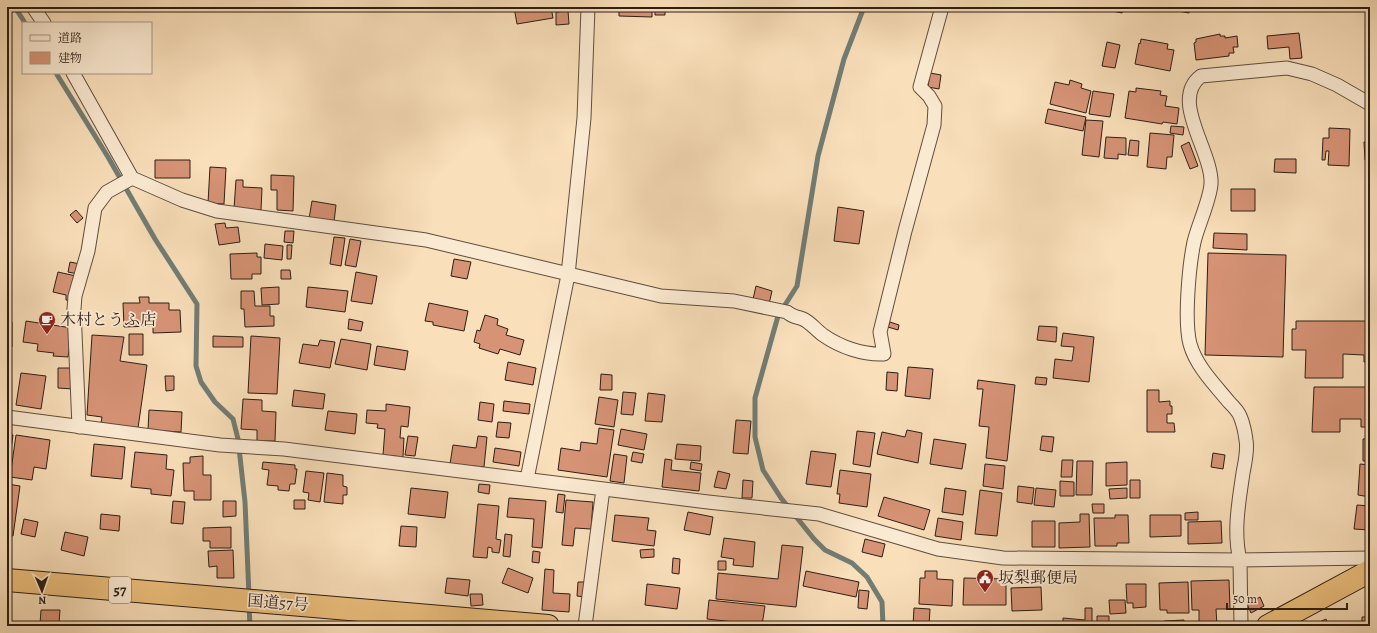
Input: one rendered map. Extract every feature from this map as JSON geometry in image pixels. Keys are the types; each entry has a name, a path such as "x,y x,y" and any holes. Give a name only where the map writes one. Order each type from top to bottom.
{"highway":[{"path":"1268,626 1370,571"},
{"name":"国道57号","path":"7,580 548,626"}],"street":[{"path":"33,7 43,22"},
{"path":"527,479 568,275 584,118 588,7"},
{"path":"74,74 130,179 182,200 218,211 426,240 661,296 734,301 787,312 793,318 803,319 822,334 840,345 871,355 884,354 880,332 905,231 934,125 935,106 929,96 920,87 942,7"},
{"path":"1241,626 1240,560 1237,550 1238,514 1247,440 1240,415 1207,375 1190,345 1188,332 1189,285 1194,243 1211,184 1210,171 1189,106 1190,91 1193,82 1201,76 1287,68 1312,74 1337,85 1370,104"},
{"path":"79,427 74,309 88,251 94,208 106,192 130,179"},
{"path":"7,417 220,445 284,449 603,489 819,514 938,549 1003,558 1240,560 1370,558"},
{"path":"585,626 603,489"}],"building":[{"path":"514,7 551,7 553,18 517,24"},
{"path":"619,7 652,7 652,17 619,16"},
{"path":"655,7 665,7 665,15 655,15"},
{"path":"1093,7 1123,7 1122,13"},
{"path":"1179,7 1190,7 1189,13 1178,11"},
{"path":"568,11 569,24 556,25 556,12"},
{"path":"1299,33 1302,58 1290,59 1289,47 1268,49 1267,36"},
{"path":"1220,34 1220,36 1225,36 1225,38 1237,36 1238,47 1233,47 1234,53 1229,53 1229,56 1196,60 1194,43 1196,42 1196,39"},
{"path":"1141,39 1168,44 1167,49 1174,50 1170,71 1135,64"},
{"path":"1107,42 1120,45 1115,68 1102,66"},
{"path":"930,73 941,75 939,89 928,87"},
{"path":"1070,80 1082,84 1081,88 1091,91 1086,113 1050,104 1055,82 1069,85"},
{"path":"1136,88 1161,91 1160,95 1167,96 1165,106 1179,108 1177,124 1163,122 1162,124 1125,118 1129,91 1136,92"},
{"path":"1093,91 1114,94 1110,117 1089,114"},
{"path":"1048,109 1086,117 1083,131 1045,123"},
{"path":"1086,120 1103,121 1099,157 1082,155"},
{"path":"1171,126 1184,127 1183,135 1170,133"},
{"path":"1329,128 1350,129 1349,166 1328,165 1329,151 1326,151 1325,160 1322,160 1323,138 1329,138"},
{"path":"1150,133 1174,135 1172,157 1167,157 1166,169 1147,167"},
{"path":"1106,137 1126,138 1126,155 1118,154 1118,159 1104,158"},
{"path":"1370,137 1370,160 1365,160 1364,142 1366,142 1366,138"},
{"path":"1130,140 1139,141 1138,156 1128,155"},
{"path":"1189,142 1198,166 1190,169 1181,146"},
{"path":"1275,159 1296,159 1296,173 1274,172"},
{"path":"155,160 190,160 190,178 155,178"},
{"path":"210,167 226,168 224,204 208,203"},
{"path":"271,175 294,176 293,211 277,210 277,190 271,190"},
{"path":"236,180 243,180 243,187 262,188 261,210 234,209"},
{"path":"1231,189 1255,189 1255,211 1231,211"},
{"path":"312,201 336,205 334,222 309,219"},
{"path":"838,207 864,211 859,244 834,241"},
{"path":"76,210 83,218 77,223 70,215"},
{"path":"225,223 226,228 238,227 240,242 219,245 215,224"},
{"path":"285,231 294,231 293,243 284,242"},
{"path":"1214,233 1247,234 1247,250 1213,248"},
{"path":"334,237 345,238 341,266 330,264"},
{"path":"350,239 361,241 356,267 345,265"},
{"path":"265,244 283,246 282,260 264,258"},
{"path":"287,245 292,245 291,259 287,259"},
{"path":"257,253 257,257 261,257 261,274 252,274 252,279 231,279 230,254"},
{"path":"1208,253 1286,255 1283,357 1205,355"},
{"path":"454,259 471,262 467,279 451,276"},
{"path":"70,262 80,264 78,274 68,272"},
{"path":"281,270 290,270 291,279 281,279"},
{"path":"58,272 76,276 70,301 66,300 66,295 53,292"},
{"path":"356,272 377,276 372,304 351,301"},
{"path":"756,286 772,291 769,304 753,299"},
{"path":"279,287 279,304 262,305 261,288"},
{"path":"308,287 348,291 345,312 306,307"},
{"path":"241,291 254,291 255,306 270,306 270,316 274,316 274,326 245,327 244,309 241,309"},
{"path":"139,297 149,297 149,303 169,303 169,310 180,310 181,332 153,333 153,326 124,327 123,303 140,303"},
{"path":"429,303 468,311 464,331 433,325 433,322 425,321"},
{"path":"485,315 498,319 497,325 508,329 506,335 524,340 520,355 500,349 498,354 479,348 480,344 474,342 477,330 480,331"},
{"path":"349,319 363,322 361,331 348,329"},
{"name":"木村とうふ店","path":"26,321 72,328 68,357 53,356 54,353 37,351 38,344 23,342"},
{"path":"1296,321 1370,321 1370,362 1364,362 1364,355 1343,354 1343,378 1305,378 1306,350 1292,350 1292,329 1296,329"},
{"path":"7,322 12,322 12,347 7,347"},
{"path":"890,322 899,325 898,330 888,327"},
{"path":"1039,326 1057,327 1056,342 1037,340"},
{"path":"1063,333 1094,337 1089,382 1053,378 1055,359 1072,361 1074,347 1061,346"},
{"path":"129,334 143,334 143,355 129,355"},
{"path":"92,335 124,337 120,361 147,365 138,428 101,423 102,417 87,415"},
{"path":"213,336 243,337 243,347 213,347"},
{"path":"251,336 280,338 277,394 248,393"},
{"path":"341,339 371,344 367,370 335,364"},
{"path":"320,340 335,342 330,368 299,363 303,344 318,346"},
{"path":"377,346 408,351 405,370 374,365"},
{"path":"508,362 536,368 533,385 505,380"},
{"path":"908,367 933,369 930,399 905,396"},
{"path":"58,368 74,368 73,389 58,388"},
{"path":"887,372 898,373 897,391 886,390"},
{"path":"21,373 46,376 41,409 16,405"},
{"path":"601,374 612,375 612,390 600,390"},
{"path":"165,376 174,376 174,390 166,391"},
{"path":"1036,377 1047,378 1046,385 1035,384"},
{"path":"978,380 1015,385 1007,461 986,458 989,427 979,426 983,389 977,389"},
{"path":"1314,387 1370,387 1370,427 1361,427 1361,419 1340,419 1340,432 1312,432"},
{"path":"294,390 325,394 323,409 292,406"},
{"path":"1147,390 1159,390 1159,402 1170,401 1170,406 1172,406 1172,414 1167,414 1167,423 1174,423 1175,432 1147,432"},
{"path":"623,392 636,393 633,415 621,414"},
{"path":"648,393 665,395 662,422 645,421"},
{"path":"599,397 618,400 614,427 595,424"},
{"path":"243,399 262,400 262,411 276,412 275,441 257,441 257,430 241,429"},
{"path":"504,401 530,404 529,414 503,411"},
{"path":"480,402 494,404 492,422 478,420"},
{"path":"386,404 410,407 408,427 401,426 400,438 404,438 403,457 383,455 385,429 377,428 378,424 366,423 367,410 386,411"},
{"path":"149,410 182,412 181,432 148,430"},
{"path":"328,411 357,414 355,434 325,430"},
{"path":"736,420 751,421 748,454 733,453"},
{"path":"498,422 511,423 509,438 496,437"},
{"path":"599,428 614,430 607,477 558,470 561,448 580,451 581,442 597,444"},
{"path":"621,429 647,434 644,450 618,445"},
{"path":"907,430 922,433 918,463 877,454 882,432 905,437"},
{"path":"857,431 875,433 870,467 853,464"},
{"path":"7,434 13,435 9,465 7,465"},
{"path":"16,435 50,440 46,469 34,467 32,480 10,477"},
{"path":"408,436 418,437 415,456 405,455"},
{"path":"478,436 487,437 484,467 450,464 453,445 476,448"},
{"path":"1042,436 1054,437 1052,452 1040,450"},
{"path":"1370,438 1370,461 1363,461 1363,439"},
{"path":"934,439 966,444 962,469 930,464"},
{"path":"94,444 125,447 122,479 91,476"},
{"path":"677,444 701,446 700,461 675,459"},
{"path":"495,448 521,452 519,466 493,462"},
{"path":"811,451 836,454 831,487 806,484"},
{"path":"135,452 167,455 166,469 174,470 171,496 151,494 151,489 131,487"},
{"path":"633,452 644,454 642,463 631,461"},
{"path":"1213,453 1225,455 1223,469 1211,467"},
{"path":"614,454 627,456 624,483 610,481"},
{"path":"203,456 203,475 211,475 211,500 194,500 194,491 184,491 183,463 190,463 190,457"},
{"path":"665,459 672,460 671,470 701,473 699,491 662,487"},
{"path":"1062,460 1073,460 1072,477 1061,477"},
{"path":"1077,461 1093,461 1092,495 1076,495"},
{"path":"263,462 295,465 295,469 297,469 295,484 290,484 289,491 278,490 278,486 267,485 269,470 262,469"},
{"path":"691,462 702,464 701,471 690,469"},
{"path":"1127,462 1127,485 1106,486 1106,463"},
{"path":"985,464 1005,466 1003,489 983,486"},
{"path":"1360,464 1370,465 1370,497 1358,495"},
{"path":"840,470 871,474 867,507 839,503 840,494 837,494"},
{"path":"306,471 324,473 320,502 308,500 309,493 303,492"},
{"path":"718,471 730,474 726,489 714,487"},
{"path":"327,473 343,475 343,486 347,487 347,495 343,495 343,504 324,502"},
{"path":"743,480 753,481 752,498 742,498"},
{"path":"1130,480 1140,480 1140,498 1130,498"},
{"path":"1060,481 1074,482 1074,496 1060,496"},
{"path":"7,484 20,486 13,536 7,535"},
{"path":"479,484 490,485 489,494 478,492"},
{"path":"1018,486 1034,488 1032,504 1017,502"},
{"path":"411,488 448,492 445,518 408,514"},
{"path":"945,488 966,491 963,515 942,512"},
{"path":"1036,488 1056,490 1054,507 1034,505"},
{"path":"1127,488 1127,498 1110,499 1109,489"},
{"path":"980,490 1002,493 997,536 975,534"},
{"path":"558,494 565,495 563,513 556,512"},
{"path":"884,497 930,510 924,530 878,516"},
{"path":"509,498 546,501 542,548 532,547 534,519 507,517"},
{"path":"294,500 305,500 305,509 294,509"},
{"path":"566,500 593,502 591,529 575,528 573,546 562,545"},
{"path":"173,501 185,502 183,524 171,523"},
{"path":"223,501 236,501 236,516 223,517"},
{"path":"478,504 499,506 496,539 501,540 499,553 492,552 492,548 488,547 487,558 473,557"},
{"path":"1092,504 1104,504 1104,513 1093,513"},
{"path":"1357,505 1370,506 1369,530 1354,529"},
{"path":"688,512 713,517 710,535 684,530"},
{"path":"1198,512 1198,520 1185,520 1185,513"},
{"path":"101,514 120,516 119,531 100,529"},
{"path":"1080,514 1089,514 1090,547 1059,548 1059,523 1080,522"},
{"path":"615,515 649,518 647,530 656,531 654,546 612,541"},
{"path":"1115,515 1128,515 1129,543 1117,543 1117,546 1095,546 1094,518 1115,518"},
{"path":"1150,515 1181,515 1181,536 1150,537"},
{"path":"938,518 963,522 961,540 935,536"},
{"path":"24,519 38,522 35,537 21,534"},
{"path":"1032,521 1055,521 1055,547 1032,547"},
{"path":"1221,521 1222,543 1188,544 1188,522"},
{"path":"401,526 417,527 416,547 399,546"},
{"path":"231,527 231,548 210,548 210,541 203,541 203,528"},
{"path":"65,532 88,537 84,556 61,550"},
{"path":"505,534 512,535 510,557 503,556"},
{"path":"724,538 755,542 753,567 733,565 734,559 721,557"},
{"path":"865,539 885,544 882,557 862,552"},
{"path":"782,545 803,547 796,607 716,599 718,573 778,579"},
{"path":"654,549 654,557 641,558 640,550"},
{"path":"233,550 234,578 217,578 217,566 209,567 208,551"},
{"path":"533,551 540,552 539,563 532,562"},
{"path":"673,558 680,559 679,574 672,573"},
{"path":"718,561 726,561 726,570 718,570"},
{"path":"508,568 533,578 528,593 502,583"},
{"path":"545,569 554,570 553,593 570,594 569,612 542,610"},
{"path":"806,571 859,582 856,597 803,586"},
{"path":"925,571 937,571 937,579 953,580 952,606 919,604 920,578 925,578"},
{"path":"447,578 470,580 468,596 445,593"},
{"path":"964,578 1006,579 1006,605 963,605"},
{"path":"1229,580 1230,609 1216,609 1217,626 1199,626 1199,610 1192,610 1191,581"},
{"path":"578,582 586,582 585,597 577,596"},
{"path":"1188,582 1189,613 1167,613 1167,610 1160,610 1159,583"},
{"path":"647,584 680,588 677,609 645,605"},
{"path":"1126,584 1146,584 1146,607 1133,608 1133,603 1127,603"},
{"path":"1041,587 1042,610 1012,611 1011,588"},
{"path":"859,590 869,591 867,609 858,608"},
{"path":"470,594 482,594 483,605 471,606"},
{"path":"1260,597 1264,606 1251,613 1247,604"},
{"path":"709,600 765,606 762,625 707,619"},
{"path":"1109,600 1125,600 1126,613 1110,614"},
{"path":"914,608 930,609 929,626 913,626"},
{"path":"1085,608 1092,608 1092,626 1063,626 1063,618 1085,620"},
{"path":"41,610 60,610 59,624 40,624"},
{"path":"1097,616 1109,616 1109,626 1097,626"},
{"path":"1362,617 1370,617 1370,626 1362,626"},
{"path":"1326,619 1329,626 1311,626"},
{"path":"1184,620 1184,626 1164,626 1164,621"}],"waterway":[{"path":"15,7 24,22"},
{"path":"864,7 844,59 818,156 797,286 778,316 755,398 755,437 763,470 781,498 814,539 825,550 852,563 867,577 882,602 883,626"},
{"path":"57,74 108,157 155,239 197,304 196,366 201,382 215,402 233,419 238,439 245,502 249,596"},
{"path":"249,606 250,626"}],"place":[{"name":"木村とうふ店","path":"47,335"},
{"name":"坂梨郵便局","path":"985,593"}]}
